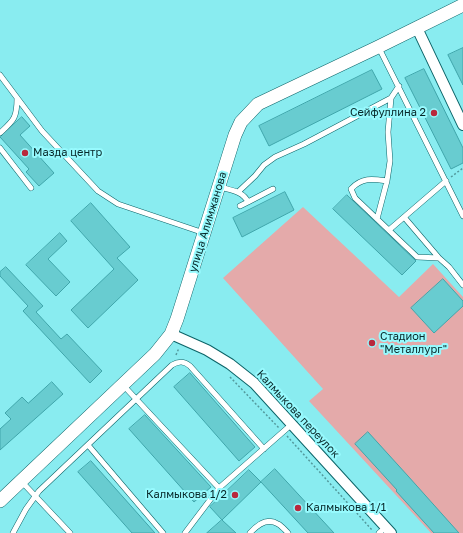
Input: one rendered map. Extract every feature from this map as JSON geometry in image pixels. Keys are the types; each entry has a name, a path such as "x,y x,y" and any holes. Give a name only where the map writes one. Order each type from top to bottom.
{"street":[{"name":"улица Алимжанова","path":"0,500 155,354 171,334 235,135 242,122 258,104 463,5"},
{"path":"417,28 463,125"},
{"name":"Калмыкова переулок","path":"171,334 207,350 230,364 254,383 292,424 385,531"}],"lane":[{"path":"378,47 399,86 463,216"},
{"path":"0,75 42,131 98,191 118,204 204,233"},
{"path":"238,192 264,165 275,157 304,144 391,98 399,86"},
{"path":"0,133 16,117 17,97"},
{"path":"377,219 387,181 390,161 388,132 391,98"},
{"path":"0,148 31,188"},
{"path":"387,181 367,179 355,185 351,189 355,198 417,257 439,258"},
{"path":"389,230 446,181"},
{"path":"219,186 238,192 246,197 248,202"},
{"path":"240,206 273,189"},
{"path":"404,217 439,258 449,267 463,285"},
{"path":"13,533 35,496 172,365 180,362 187,363 264,449"},
{"path":"122,384 220,488"},
{"path":"185,533 220,488 292,424"},
{"path":"88,445 163,533"},
{"path":"21,481 70,533"},
{"path":"250,533 257,525 271,522 278,523 288,533"}],"path":[{"path":"446,181 463,168"},
{"path":"229,377 283,432 375,533"}],"shaded area":[{"name":"Стадион \"Металлург\"","path":"303,207 399,297 433,264 463,297 463,533 431,533 309,401 323,389 223,278"}],"building":[{"path":"463,48 463,85 448,55"},
{"name":"Сейфуллина 2","path":"424,69 463,148 463,163 451,169 405,78"},
{"path":"372,70 382,89 269,146 259,126"},
{"name":"Мазда центр","path":"22,117 30,126 20,135 54,173 39,186 26,172 29,169 0,137"},
{"path":"285,192 294,210 242,237 233,218"},
{"path":"347,195 416,261 402,275 333,209"},
{"path":"91,203 130,247 117,258 138,280 88,328 71,310 114,269 71,221"},
{"path":"60,233 67,241 48,259 70,282 56,296 26,265"},
{"path":"6,267 43,306 36,312 61,339 67,334 102,371 90,383 23,311 28,306 0,276 0,272"},
{"path":"443,279 463,301 463,306 434,333 411,308"},
{"path":"190,373 255,447 239,461 174,387"},
{"path":"52,382 63,394 0,450 0,429 11,419 5,413 22,397 28,403"},
{"path":"145,415 211,487 194,502 129,429"},
{"path":"368,432 459,533 434,533 396,491 397,490 355,444"},
{"path":"91,461 155,533 132,533 78,472"},
{"name":"Калмыкова 1/1","path":"275,469 334,533 308,533 261,482"},
{"name":"Калмыкова 1/2","path":"249,470 261,482 222,520 210,507"},
{"path":"222,520 236,533 207,533"}],"place":[{"name":"Сейфуллина 2","path":"434,113"},
{"name":"Мазда центр","path":"25,153"},
{"name":"Стадион \"Металлург\"","path":"372,343"},
{"name":"Калмыкова 1/2","path":"235,495"},
{"name":"Калмыкова 1/1","path":"298,508"}]}
